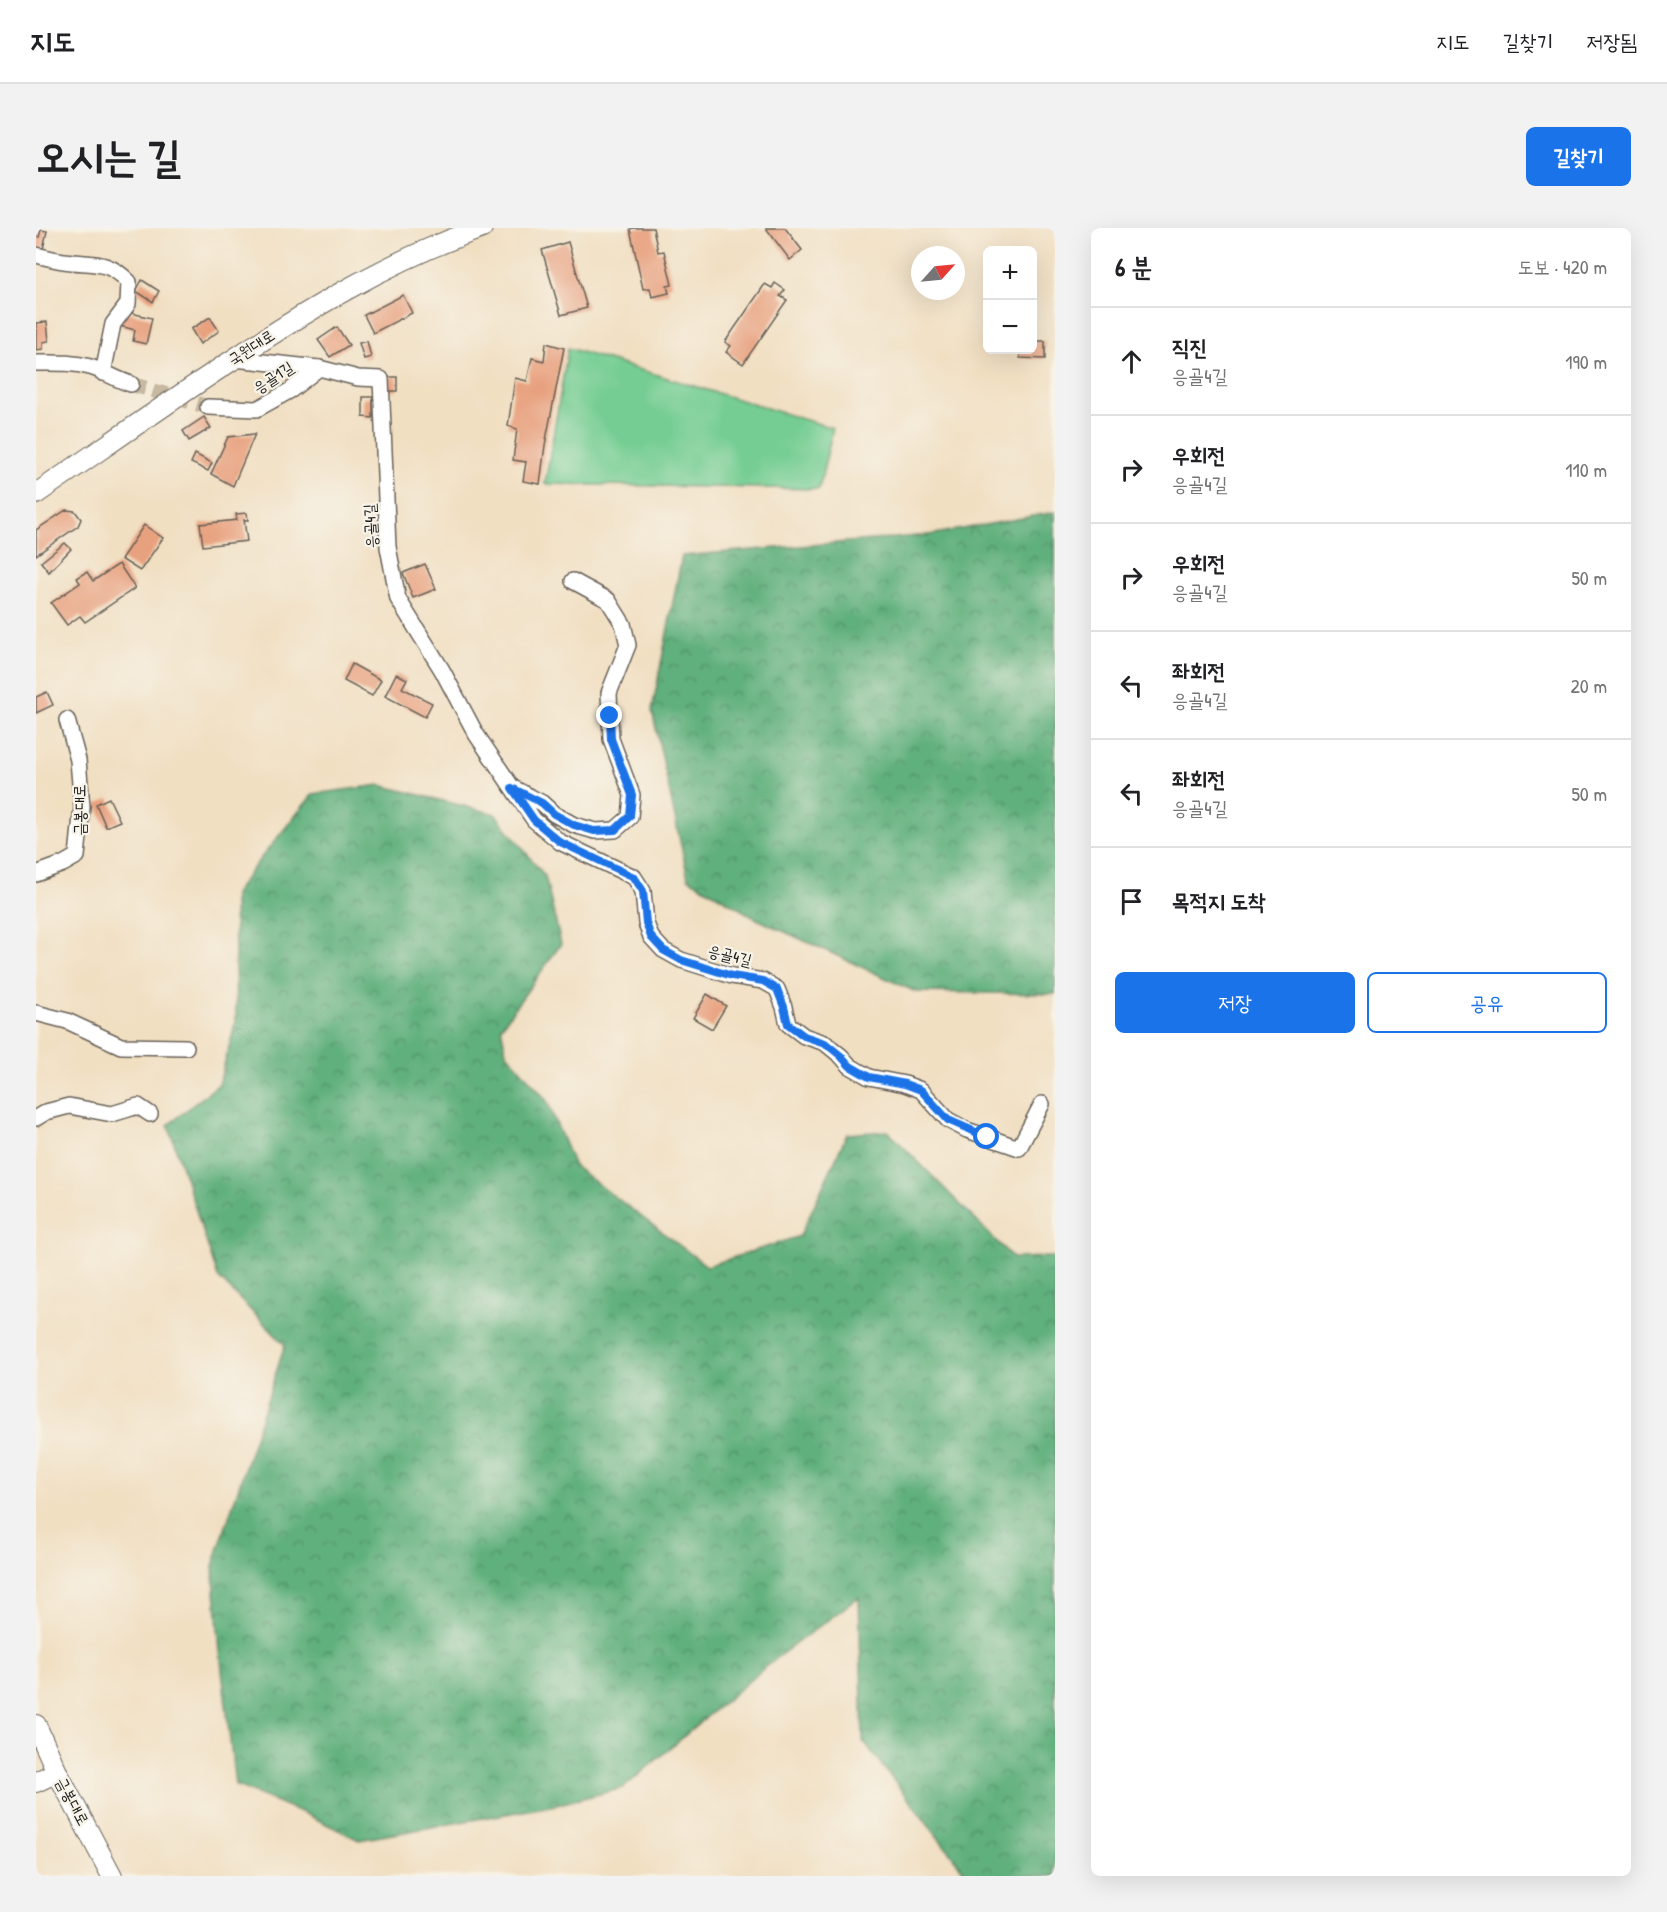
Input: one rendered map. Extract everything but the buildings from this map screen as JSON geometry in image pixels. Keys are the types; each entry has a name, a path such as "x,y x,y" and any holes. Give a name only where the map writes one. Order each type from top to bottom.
{"street":[{"name":"국원대로","path":"36,494 300,315 377,272 482,228"},
{"path":"36,255 63,261 100,264 119,271 129,282 128,304 113,324 103,373"},
{"name":"응골4길","path":"234,359 319,368 358,378 381,379 388,547 398,599 442,670 476,734 534,820 560,842 634,877 643,891 646,923 651,937 663,950 681,960 732,976 763,981 777,989 788,1024 804,1036 825,1043 850,1066 869,1077 905,1084 921,1090 948,1120 967,1130 1019,1148 1042,1104"},
{"path":"36,363 69,363 92,367 130,384"},
{"name":"응골1길","path":"208,407 257,409 291,390 319,368"},
{"name":"응골4길","path":"512,788 542,803 554,814 574,825 594,831 615,830 630,816 632,795 611,739 609,693 628,645 623,624 608,600 573,581"},
{"name":"금봉대로","path":"36,874 78,856 81,807 78,760 67,720"},
{"path":"36,1013 67,1021 121,1046 186,1047"},
{"path":"36,1118 46,1112 69,1106 112,1114 138,1106 150,1114"},
{"name":"금봉대로","path":"36,1725 57,1772 112,1876"},
{"path":"36,1782 57,1772"}],"green space":[{"path":"568,348 833,428 819,489 545,484"},
{"path":"1055,512 1055,994 916,992 757,919 688,878 652,710 682,556 929,535"},
{"path":"380,785 495,814 545,876 561,944 501,1027 506,1052 547,1101 574,1166 707,1266 800,1236 847,1134 888,1131 1013,1258 1055,1257 1055,1876 964,1876 965,1872 863,1741 859,1597 775,1659 623,1788 551,1806 359,1840 306,1814 235,1785 213,1566 285,1345 218,1277 168,1125 219,1084 236,1021 234,894 313,794"}],"tunnel":[{"path":"131,384 208,407"}],"route":[{"path":"610,716 611,739 632,795 630,816 615,830 594,831 574,825 554,814 542,803 512,788 534,820 560,842 634,877 643,891 646,923 651,937 663,950 681,960 732,976 763,981 777,989 788,1024 804,1036 825,1043 850,1066 869,1077 905,1084 921,1090 948,1120 987,1137"}]}
